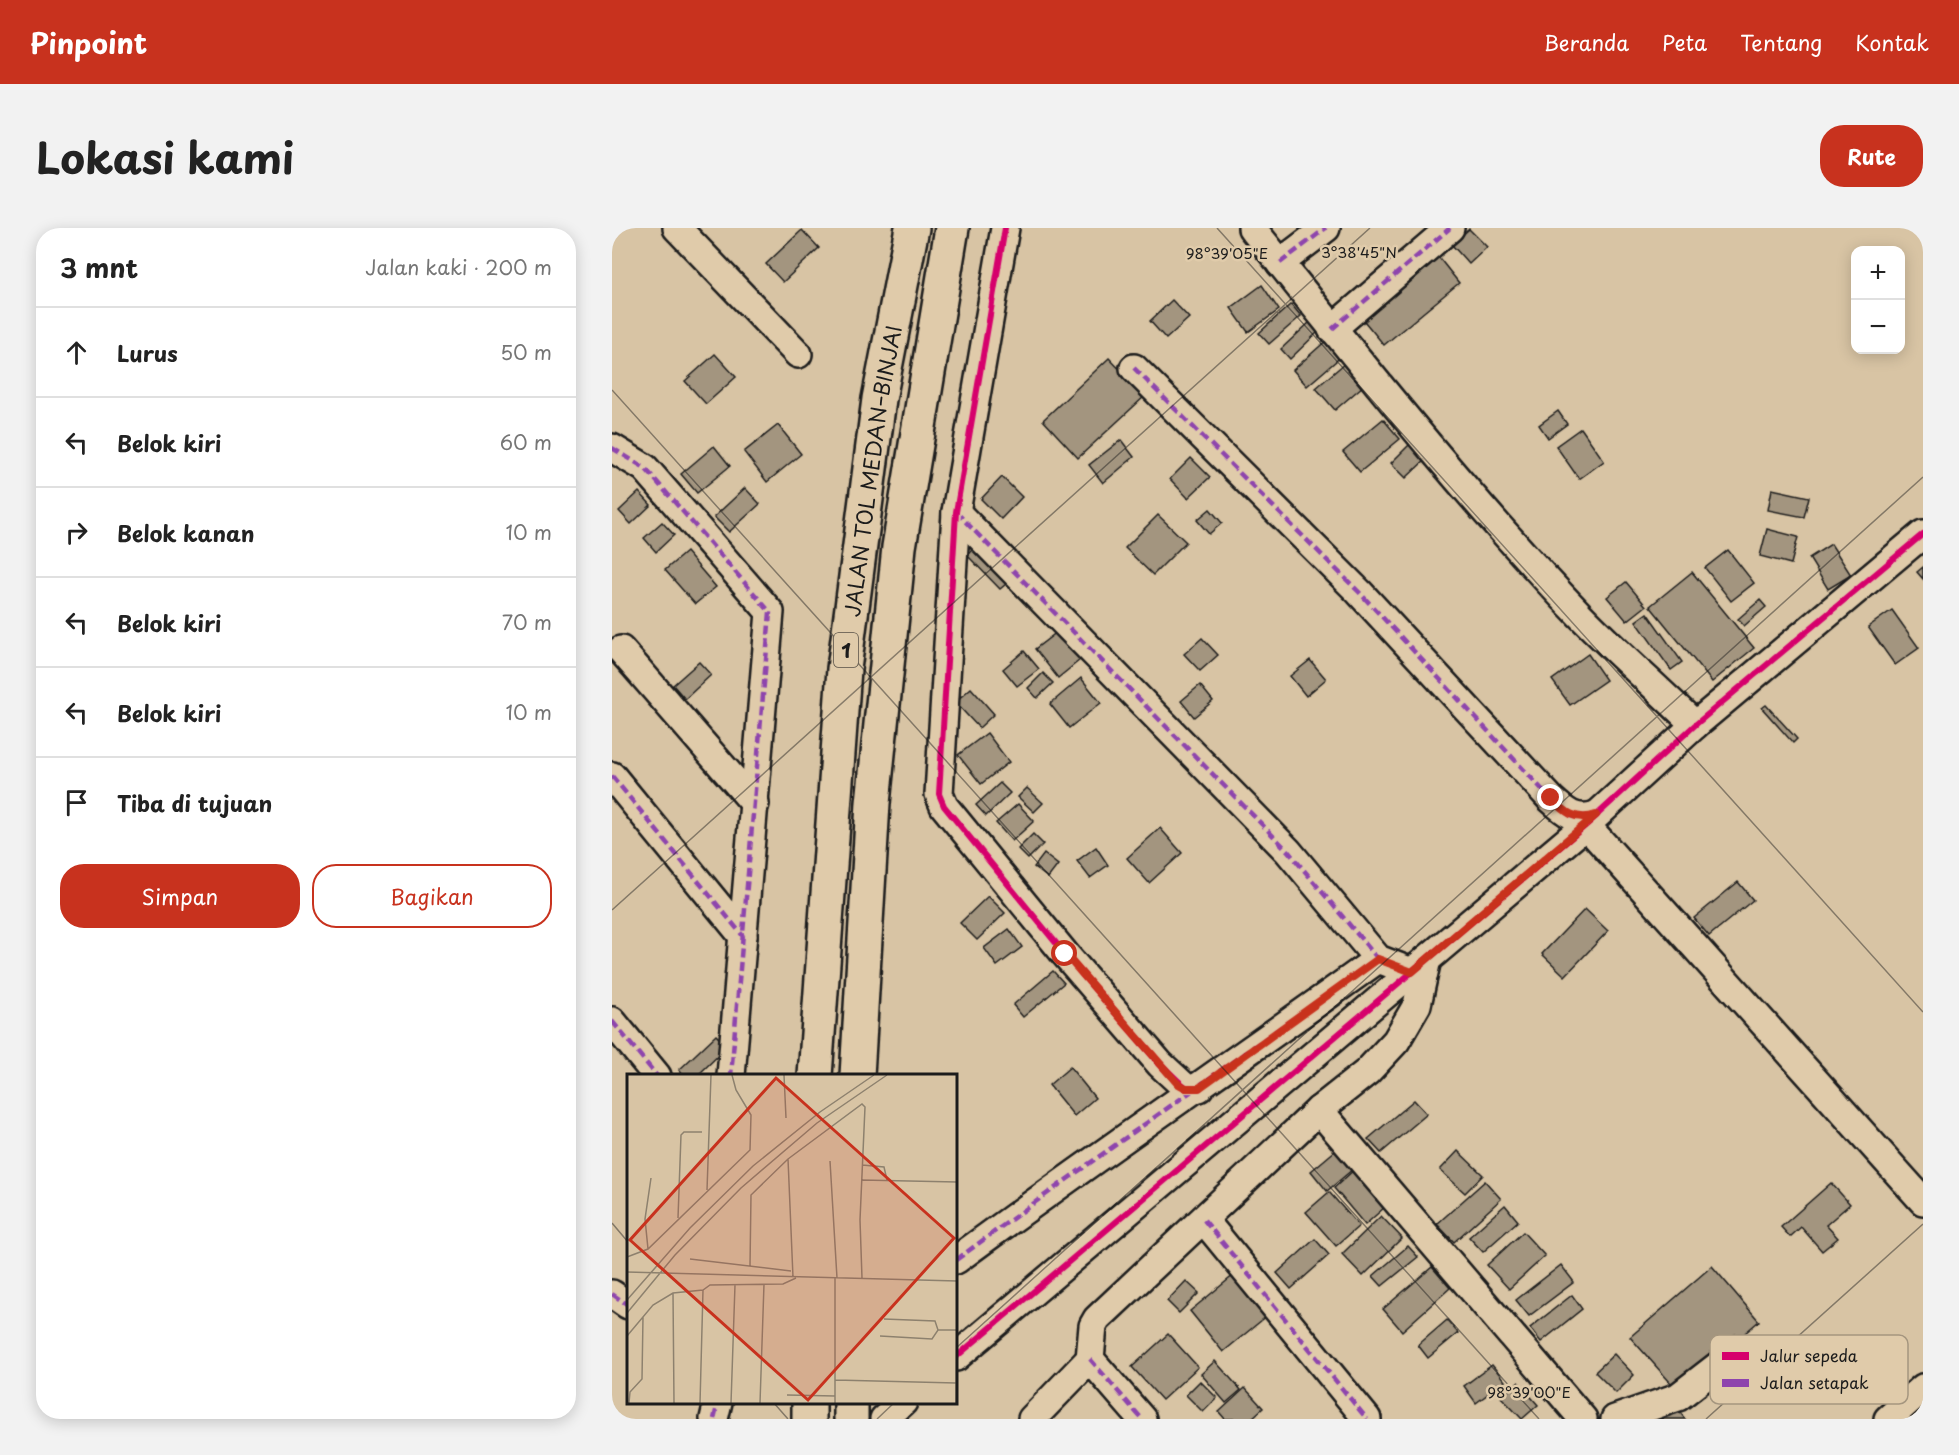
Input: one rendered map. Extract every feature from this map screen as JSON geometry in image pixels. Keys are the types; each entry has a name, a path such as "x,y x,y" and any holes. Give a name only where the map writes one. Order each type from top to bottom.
{"highway":[{"name":"JALAN TOL MEDAN–BINJAI","path":"815,1074 844,669 879,399 912,228"},
{"name":"JALAN TOL MEDAN–BINJAI","path":"857,1074 873,803 899,548 952,228"}],"street":[{"path":"677,228 798,354"},
{"path":"1005,228 956,512 939,794 944,806 1058,945 1160,1064 1186,1088 1199,1088"},
{"path":"1252,228 1332,329 1473,496 1581,616 1695,725"},
{"path":"1280,263 1326,228"},
{"path":"1332,329 1440,231"},
{"path":"1134,368 1359,592 1551,798 1572,816 1591,820 1923,1201"},
{"path":"612,448 645,468 770,612 731,1074"},
{"path":"956,512 1288,851 1378,959 1419,966"},
{"path":"957,1356 1591,820 1695,725 1923,534"},
{"path":"621,650 755,804"},
{"path":"612,776 742,936"},
{"path":"957,1259 1093,1159 1199,1088 1378,959"},
{"path":"1032,1419 1090,1359 1093,1326 1097,1319 1319,1110 1367,1072 1396,1041 1417,1005 1419,966"},
{"path":"612,1021 655,1074"},
{"path":"1319,1110 1583,1419"},
{"path":"1204,1220 1367,1419"},
{"path":"612,1294 627,1304"},
{"path":"1090,1359 1142,1419"},
{"path":"1615,1419 1678,1397 1710,1372"},
{"path":"1908,1401 1923,1388"},
{"path":"714,1419 718,1404"},
{"path":"884,1419 901,1404"},
{"path":"1888,1419 1905,1404"}],"building":[{"path":"1469,229 1487,247 1469,264 1452,245"},
{"path":"802,230 819,248 783,282 766,264"},
{"path":"1436,254 1459,283 1384,345 1360,316"},
{"path":"1262,285 1279,310 1248,332 1231,308"},
{"path":"1172,300 1189,318 1166,339 1150,321"},
{"path":"1291,304 1301,316 1269,344 1259,333"},
{"path":"1310,322 1319,331 1290,359 1281,349"},
{"path":"1328,339 1343,355 1307,386 1293,370"},
{"path":"715,354 736,377 706,404 685,381"},
{"path":"1109,358 1145,396 1078,458 1043,420"},
{"path":"1345,363 1363,386 1335,410 1316,388"},
{"path":"1558,411 1567,424 1548,438 1539,425"},
{"path":"1383,419 1400,439 1360,472 1343,452"},
{"path":"778,425 801,454 767,482 744,452"},
{"path":"1581,428 1604,461 1579,479 1556,446"},
{"path":"1121,440 1134,457 1103,483 1089,465"},
{"path":"1410,444 1425,460 1406,478 1391,463"},
{"path":"714,446 730,466 697,493 681,474"},
{"path":"1191,458 1210,477 1188,498 1170,479"},
{"path":"1002,477 1022,497 1001,519 981,499"},
{"path":"745,488 760,504 729,532 714,517"},
{"path":"1772,489 1809,497 1804,517 1768,510"},
{"path":"639,492 651,505 631,524 619,511"},
{"path":"1210,509 1222,523 1209,534 1197,520"},
{"path":"1158,515 1186,542 1153,575 1125,548"},
{"path":"662,522 674,535 656,552 644,538"},
{"path":"1767,529 1798,537 1791,564 1760,556"},
{"path":"1831,544 1851,575 1828,589 1809,558"},
{"path":"977,545 1011,580 1000,589 967,555"},
{"path":"1728,550 1754,583 1731,601 1705,568"},
{"path":"686,552 716,587 695,604 665,570"},
{"path":"1923,567 1923,579 1917,572"},
{"path":"1692,572 1754,648 1712,682 1650,606"},
{"path":"1626,582 1646,606 1627,621 1607,597"},
{"path":"1760,600 1766,607 1744,626 1738,619"},
{"path":"1892,610 1919,648 1895,665 1868,627"},
{"path":"1647,613 1682,662 1671,670 1636,621"},
{"path":"1057,632 1080,660 1058,678 1035,649"},
{"path":"1202,638 1218,655 1200,671 1184,654"},
{"path":"1024,651 1039,669 1017,686 1003,669"},
{"path":"1588,654 1606,680 1570,705 1552,680"},
{"path":"1310,660 1326,679 1306,696 1290,676"},
{"path":"699,662 711,675 685,699 673,685"},
{"path":"1043,673 1053,683 1037,698 1028,688"},
{"path":"1081,678 1101,703 1069,728 1050,704"},
{"path":"1200,685 1213,701 1194,717 1181,701"},
{"path":"971,688 994,714 979,728 955,702"},
{"path":"1766,705 1797,739 1793,743 1762,708"},
{"path":"987,733 1009,762 981,784 958,755"},
{"path":"1000,783 1010,793 986,816 976,805"},
{"path":"1027,788 1043,803 1034,812 1018,797"},
{"path":"1018,804 1034,821 1012,841 996,823"},
{"path":"1160,828 1182,853 1149,883 1127,858"},
{"path":"1033,834 1043,844 1028,859 1018,849"},
{"path":"1096,847 1108,865 1090,878 1077,861"},
{"path":"1044,854 1058,865 1048,878 1034,867"},
{"path":"1738,882 1753,900 1709,936 1694,918"},
{"path":"988,896 1005,913 977,940 960,923"},
{"path":"1585,909 1608,931 1565,976 1542,954"},
{"path":"1009,929 1022,947 997,966 984,948"},
{"path":"1053,971 1064,983 1023,1017 1013,1005"},
{"path":"716,1035 727,1047 699,1074 682,1074 679,1070"},
{"path":"1070,1067 1095,1098 1074,1116 1049,1085"},
{"path":"1414,1100 1427,1114 1381,1153 1368,1139"},
{"path":"1336,1150 1353,1169 1327,1191 1311,1171"},
{"path":"1458,1151 1483,1175 1465,1193 1440,1170"},
{"path":"1355,1169 1386,1206 1365,1225 1334,1188"},
{"path":"1485,1181 1501,1199 1454,1242 1437,1224"},
{"path":"1831,1183 1850,1204 1826,1225 1838,1238 1822,1251 1801,1227 1790,1237 1781,1227"},
{"path":"1329,1192 1359,1226 1336,1246 1306,1212"},
{"path":"1505,1205 1518,1221 1483,1252 1469,1237"},
{"path":"1381,1216 1402,1238 1363,1276 1342,1254"},
{"path":"1523,1232 1545,1256 1509,1289 1487,1265"},
{"path":"1315,1239 1329,1255 1291,1289 1277,1273"},
{"path":"1408,1246 1418,1257 1382,1286 1373,1276"},
{"path":"1561,1265 1574,1282 1529,1316 1516,1300"},
{"path":"1712,1266 1759,1321 1743,1335 1710,1335 1710,1363 1678,1391 1630,1337"},
{"path":"1432,1267 1450,1288 1402,1331 1383,1309"},
{"path":"1240,1270 1273,1311 1223,1352 1190,1311"},
{"path":"1186,1281 1199,1293 1179,1313 1167,1301"},
{"path":"1572,1295 1582,1309 1541,1342 1530,1328"},
{"path":"1447,1320 1458,1333 1428,1358 1418,1345"},
{"path":"1168,1334 1198,1367 1162,1400 1132,1367"},
{"path":"1614,1354 1634,1375 1616,1393 1595,1372"},
{"path":"1215,1361 1241,1390 1226,1403 1201,1374"},
{"path":"1492,1365 1505,1381 1476,1403 1464,1386"},
{"path":"1200,1381 1217,1398 1203,1412 1186,1395"},
{"path":"1518,1382 1538,1405 1522,1419 1501,1397"},
{"path":"1245,1388 1263,1408 1251,1419 1225,1419 1219,1412"},
{"path":"1673,1403 1685,1419 1651,1419"}],"marked path":[{"path":"1280,263 1326,228"},
{"path":"1332,329 1450,228"},
{"path":"1134,368 1359,592 1551,799 1572,816 1592,817"},
{"path":"612,448 645,468 770,612 731,1074"},
{"path":"956,512 1288,851 1378,959 1412,972"},
{"path":"612,776 743,936"},
{"path":"957,1259 1378,959"},
{"path":"612,1021 655,1074"},
{"path":"1204,1220 1367,1419"},
{"path":"612,1294 627,1304"},
{"path":"1090,1359 1142,1419"},
{"path":"714,1419 718,1404"}],"cycle path":[{"path":"1005,228 956,512 939,794 944,806 1065,954 1160,1064 1186,1088 1199,1088"},
{"path":"957,1356 1586,825 1695,725 1923,534"}],"route":[{"path":"1065,954 1177,1083 1186,1088 1199,1088 1378,959 1412,972 1596,815 1587,818 1572,816 1551,798"}]}
